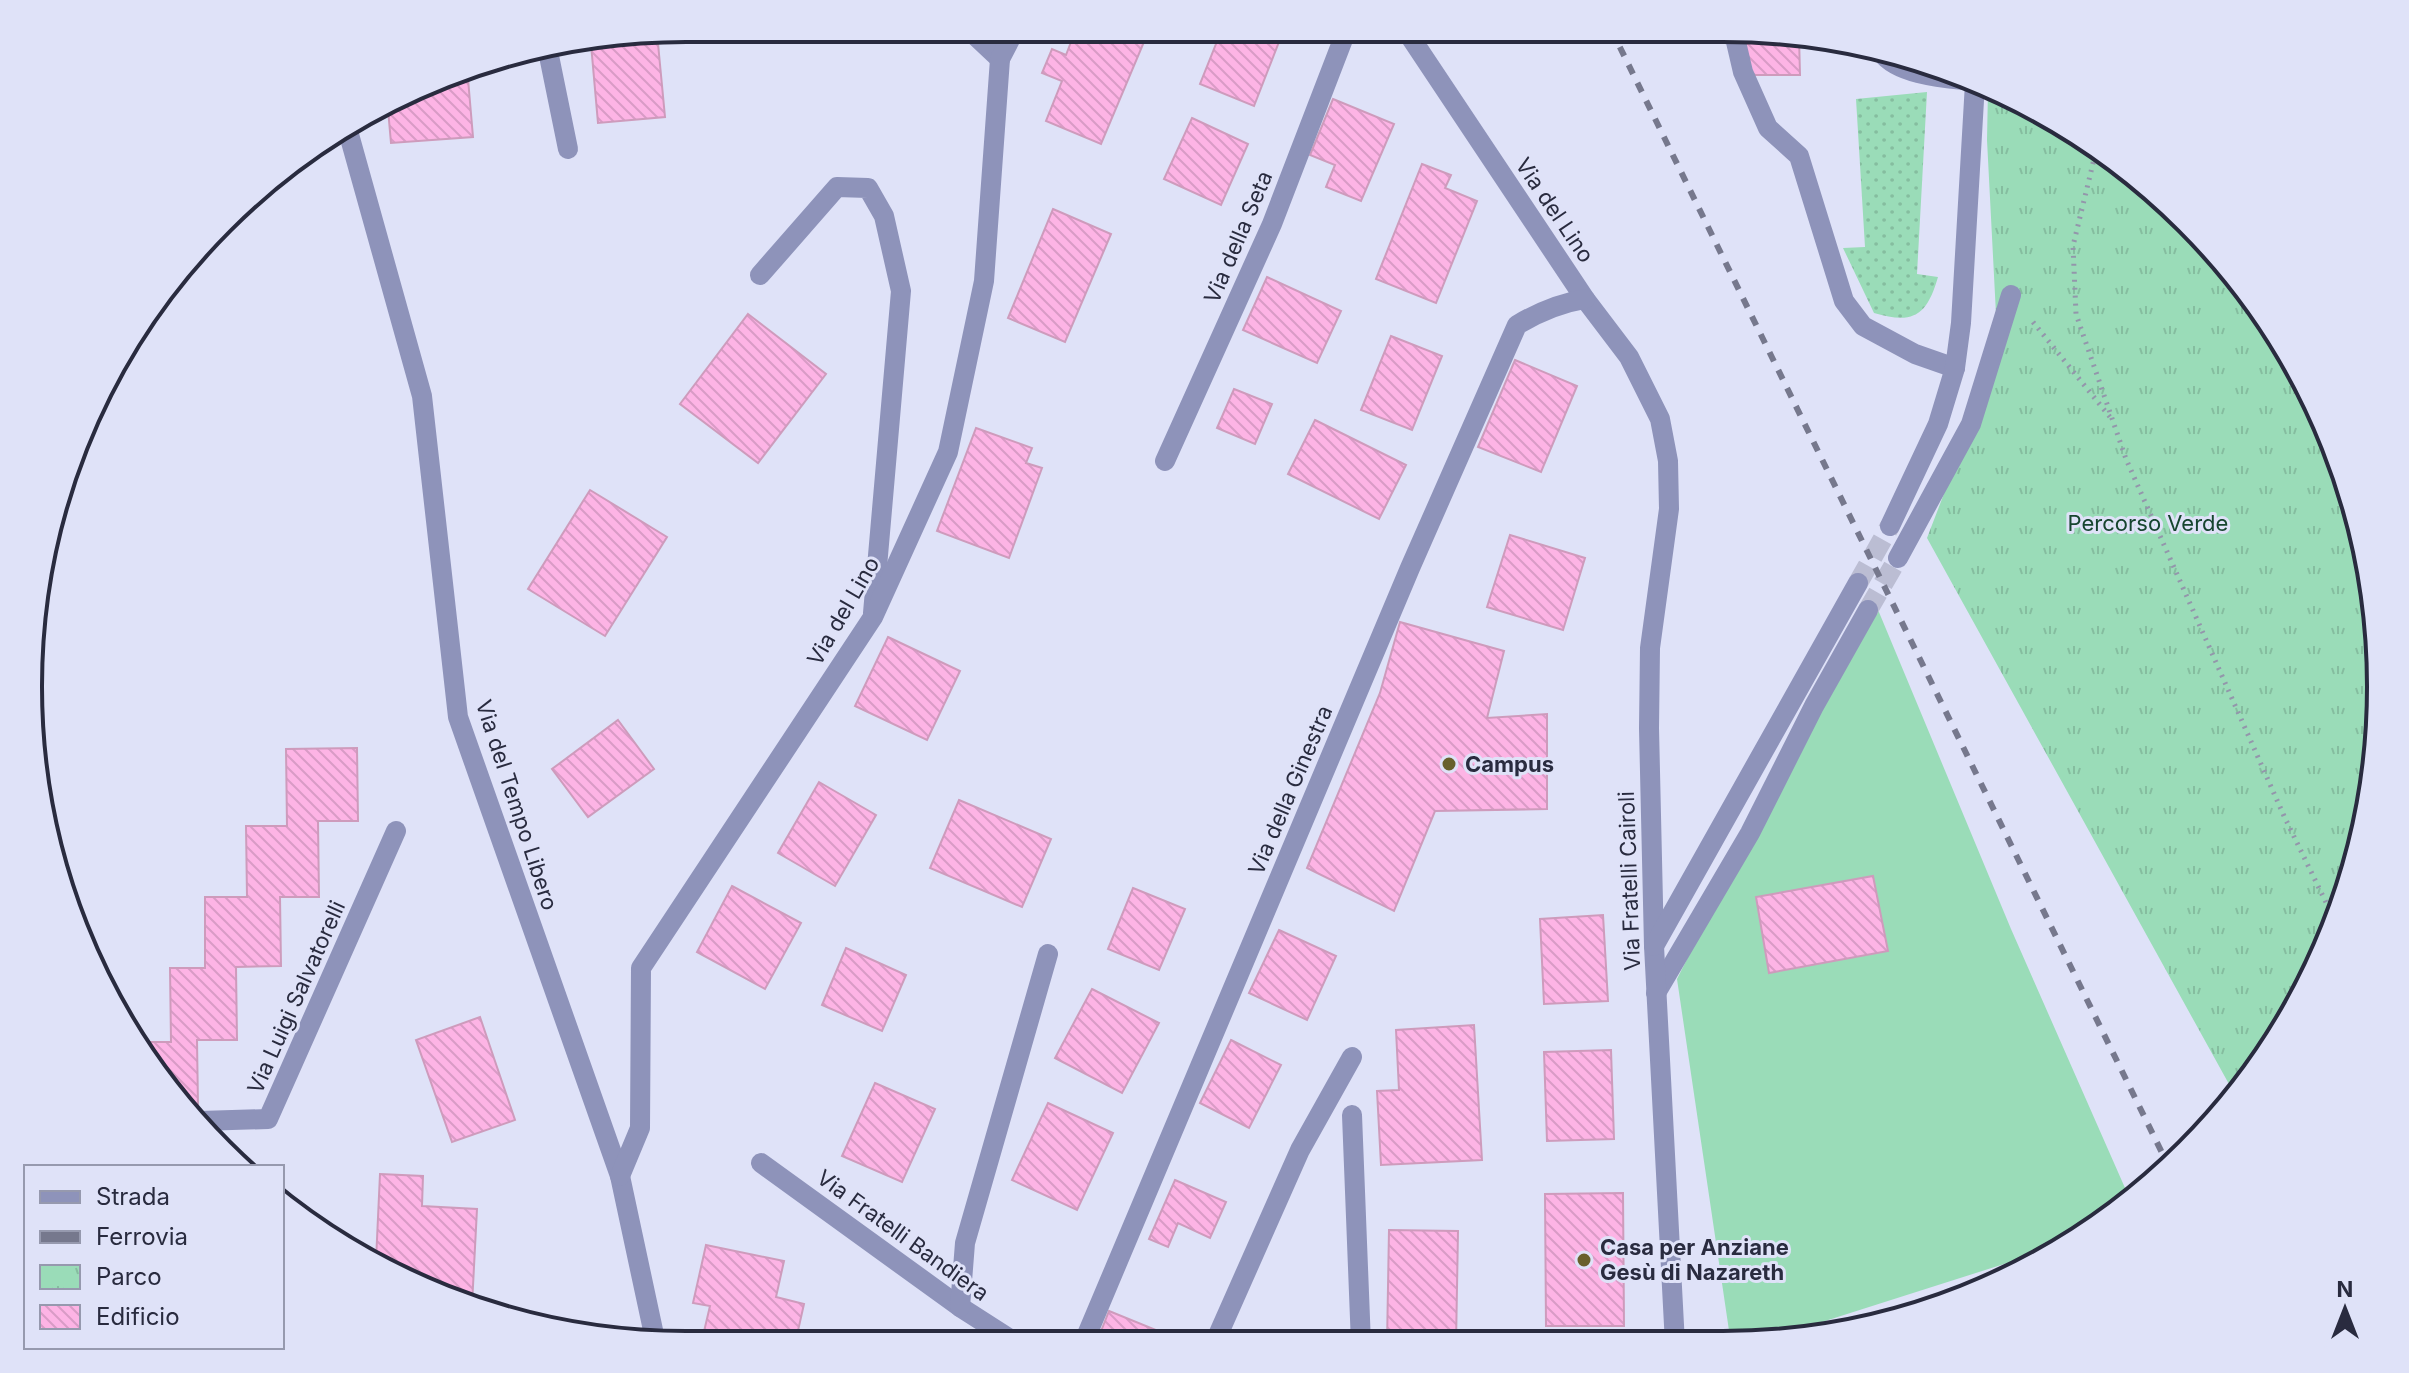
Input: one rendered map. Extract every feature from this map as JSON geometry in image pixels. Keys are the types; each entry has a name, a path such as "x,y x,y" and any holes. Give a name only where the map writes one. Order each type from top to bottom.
{"street":[{"path":"982,42 1000,59"},
{"name":"Via del Lino","path":"620,1176 640,1128 641,968 873,617 948,452 984,281 1000,59 1009,42"},
{"name":"Via della Seta","path":"1165,461 1272,224 1342,42"},
{"name":"Via del Lino","path":"1414,42 1585,299 1629,357 1660,419"},
{"path":"1736,42 1743,72 1768,128 1799,156 1844,301 1863,326 1915,354 1955,368"},
{"path":"549,57 568,149"},
{"path":"1890,526 1938,424 1955,368 1961,323 1972,93"},
{"name":"Via del Tempo Libero","path":"350,137 422,396 458,717 620,1176 653,1330"},
{"path":"760,275 837,187 868,188 884,216 901,291 873,617"},
{"path":"1898,558 1971,424 2011,295"},
{"name":"Via della Ginestra","path":"1088,1331 1410,568 1517,325 1538,312 1564,302 1585,299"},
{"name":"Via Fratelli Cairoli","path":"1660,419 1668,461 1669,509 1649,676 1654,946 1674,1331"},
{"path":"1654,946 1858,583"},
{"path":"1656,993 1750,833 1814,706 1868,610"},
{"name":"Via Luigi Salvatorelli","path":"211,1121 268,1119 396,831"},
{"path":"960,1307 965,1243 1048,954"},
{"path":"1220,1331 1300,1150 1352,1057"},
{"path":"1352,1115 1360,1331"},
{"name":"Via Fratelli Bandiera","path":"761,1163 998,1331"}],"path":[{"path":"2094,160 2073,246 2076,314 2138,488 2284,816 2328,907"},
{"path":"2011,295 2113,421"}],"green space":[{"path":"1927,92 1917,274 1938,277 1923,308 1917,314 1899,318 1874,313 1843,248 1865,247 1856,99"},
{"name":"Percorso Verde","path":"1988,99 2045,128 2081,151 2115,175 2178,231 2234,294 2281,364 2318,440 2345,520 2355,561 2366,644 2366,729 2355,812 2333,894 2301,972 2281,1009 2229,1085 1927,538 1998,353 1987,140"},
{"path":"1871,593 2011,929 2126,1189 2081,1222 2018,1260 1817,1323 1729,1331 1677,979"}],"building":[{"path":"1071,42 1144,42 1101,144 1046,121 1062,81 1042,73 1052,49 1066,55"},
{"path":"1217,42 1279,42 1254,106 1200,84"},
{"path":"658,43 665,117 598,123 591,50"},
{"path":"1746,43 1799,47 1800,75 1746,75"},
{"path":"468,80 473,137 391,143 389,115"},
{"path":"1333,99 1394,124 1361,201 1326,187 1335,165 1310,155"},
{"path":"1192,118 1248,144 1221,205 1164,179"},
{"path":"1422,164 1451,175 1445,188 1477,201 1436,303 1376,279"},
{"path":"1053,209 1111,234 1065,342 1008,318"},
{"path":"1267,277 1341,311 1317,363 1243,330"},
{"path":"748,314 826,374 758,463 680,404"},
{"path":"1391,336 1442,356 1412,430 1361,410"},
{"path":"1515,360 1577,386 1541,472 1478,447"},
{"path":"1234,389 1272,404 1255,444 1217,428"},
{"path":"1315,420 1406,465 1379,519 1288,474"},
{"path":"976,428 1032,448 1026,463 1042,468 1009,558 937,531"},
{"path":"590,490 667,537 605,636 528,589"},
{"path":"1510,535 1585,558 1563,630 1487,607"},
{"name":"Campus","path":"1400,622 1504,651 1487,718 1547,714 1547,809 1435,811 1394,911 1307,868 1380,693"},
{"path":"888,637 960,671 927,740 855,706"},
{"path":"618,720 654,769 588,817 552,769"},
{"path":"357,748 358,821 318,821 319,897 280,897 281,966 236,967 237,1040 197,1040 198,1106 149,1042 171,1042 170,968 205,968 205,897 247,897 246,826 287,826 286,749"},
{"path":"819,782 876,815 835,886 778,853"},
{"path":"959,800 1051,839 1022,907 930,868"},
{"path":"1873,876 1888,951 1769,973 1756,897"},
{"path":"732,886 801,923 765,989 697,952"},
{"path":"1133,888 1185,909 1159,970 1108,949"},
{"path":"1603,915 1608,1001 1544,1004 1540,919"},
{"path":"1279,930 1336,956 1307,1020 1249,993"},
{"path":"846,948 906,975 882,1031 822,1005"},
{"path":"1092,989 1159,1023 1122,1093 1055,1058"},
{"path":"480,1017 515,1120 452,1142 416,1040"},
{"path":"1474,1025 1482,1160 1381,1165 1377,1091 1399,1090 1396,1030"},
{"path":"1231,1040 1281,1065 1249,1128 1200,1103"},
{"path":"1611,1050 1614,1139 1547,1141 1544,1052"},
{"path":"875,1083 935,1109 902,1182 842,1156"},
{"path":"1048,1103 1113,1133 1077,1210 1012,1180"},
{"path":"380,1174 423,1176 422,1206 477,1209 473,1295 376,1252"},
{"path":"1175,1180 1226,1202 1210,1238 1178,1223 1168,1247 1149,1239"},
{"name":"Casa per Anziane Gesù di Nazareth","path":"1623,1193 1624,1326 1546,1326 1545,1194"},
{"path":"1389,1230 1458,1231 1456,1331 1387,1331"},
{"path":"706,1245 784,1261 776,1297 804,1304 798,1331 704,1331 710,1306 693,1303"},
{"path":"1109,1311 1156,1330 1156,1331 1101,1331"}],"tunnel":[{"path":"1858,583 1890,526"},
{"path":"1868,610 1898,558"}],"railway":[{"path":"1617,42 2163,1156"}],"place":[{"name":"Campus","path":"1449,764"},
{"name":"Casa per Anziane Gesù di Nazareth","path":"1584,1260"}]}
